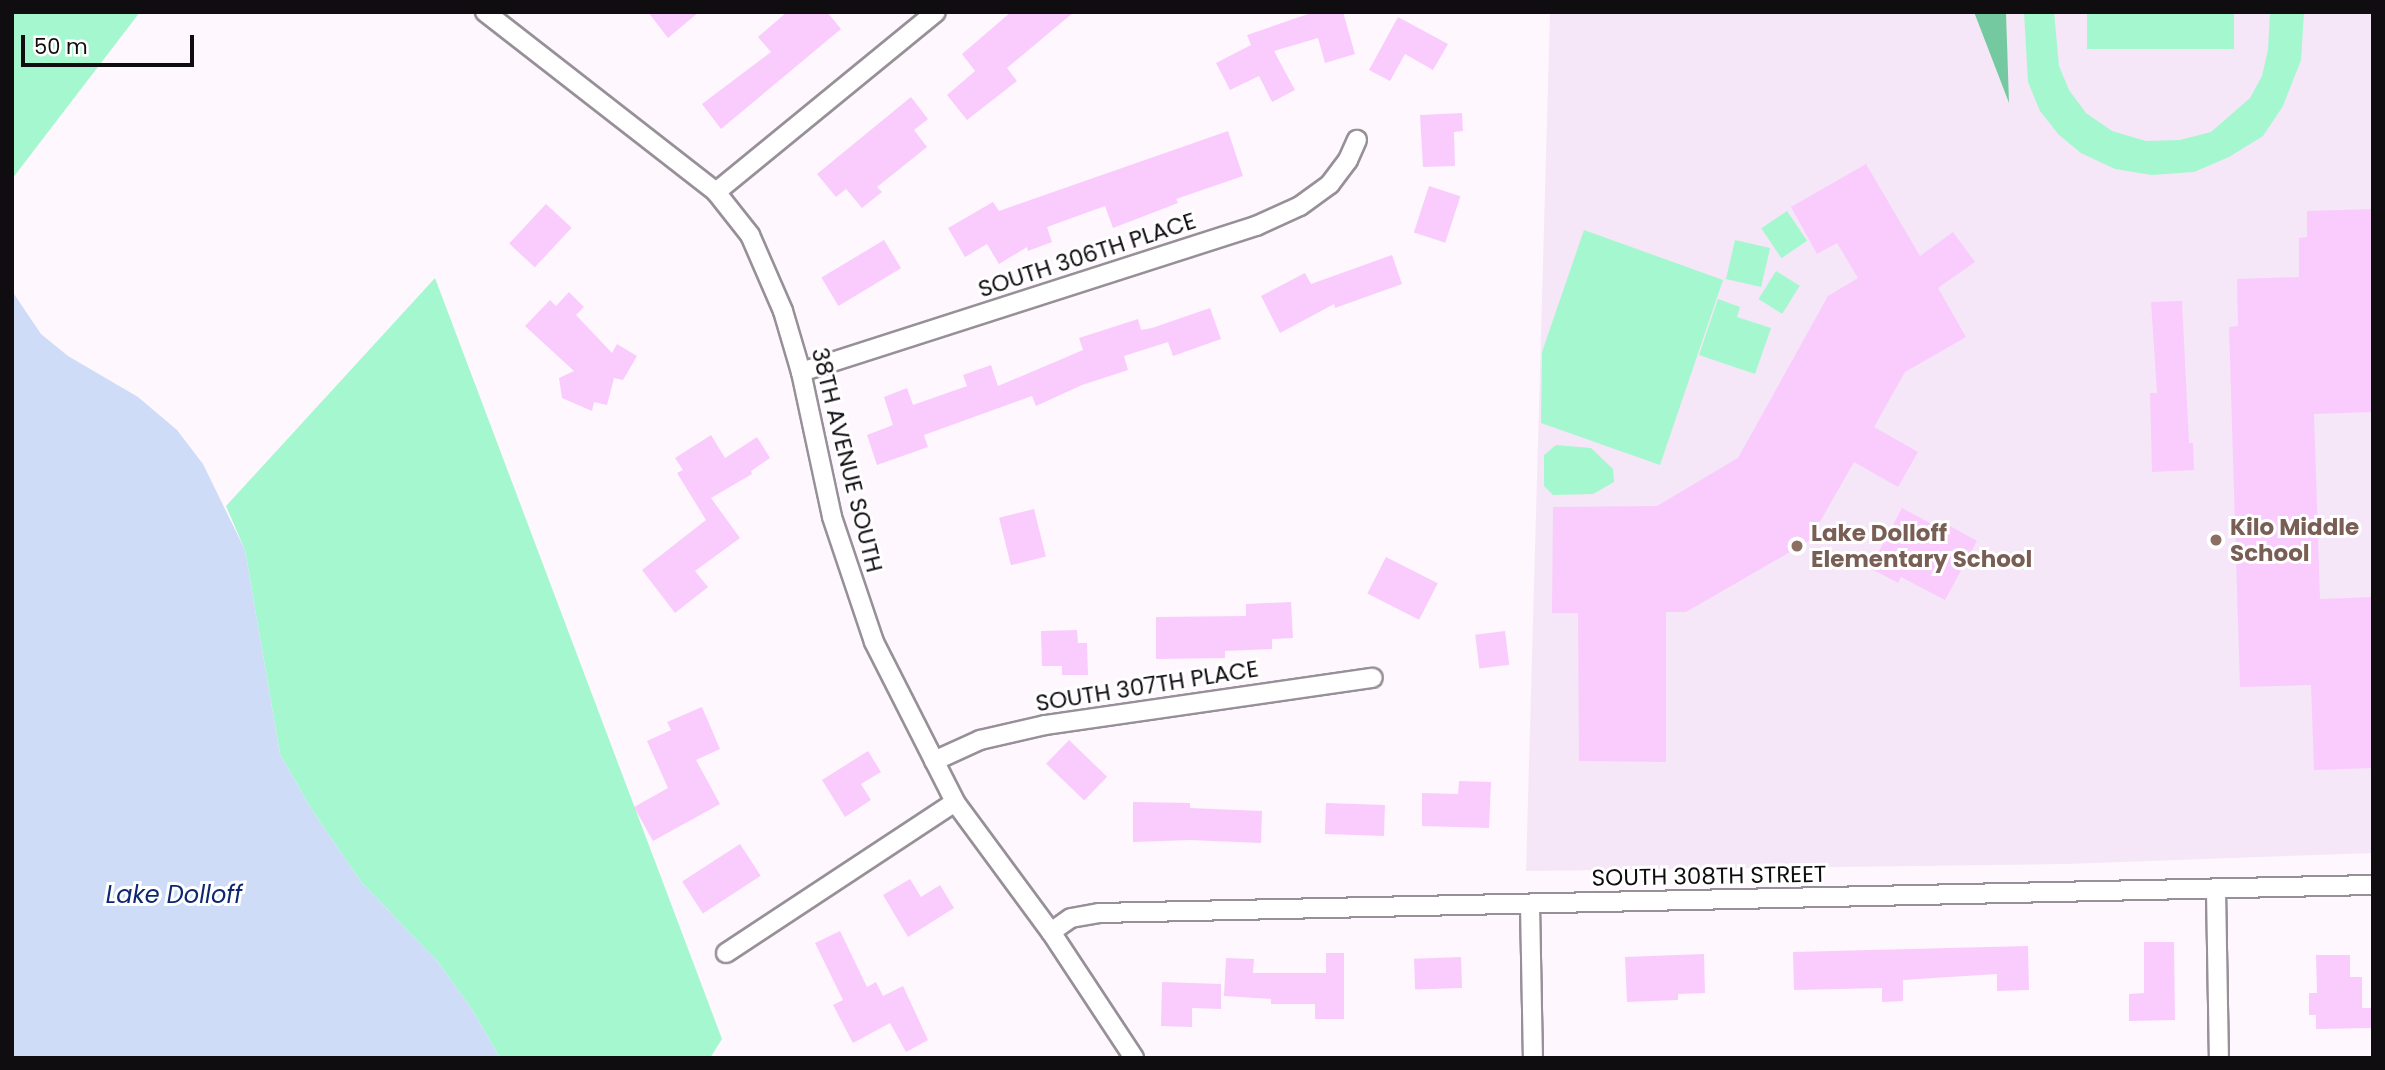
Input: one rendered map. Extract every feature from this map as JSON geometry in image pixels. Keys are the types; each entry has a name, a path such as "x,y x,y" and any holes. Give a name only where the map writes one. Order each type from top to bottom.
{"street":[{"name":"38TH AVENUE SOUTH","path":"485,12 716,192 738,217 761,255 802,372 832,517 874,642 955,802 1051,932 1134,1058"},
{"path":"716,192 936,12"},
{"name":"SOUTH 306TH PLACE","path":"802,372 1256,226 1300,206 1330,184 1348,160 1357,139"},
{"name":"SOUTH 307TH PLACE","path":"934,761 980,740 1045,724 1373,678"},
{"path":"726,953 955,802"},
{"name":"SOUTH 308TH STREET","path":"1051,932 1071,918 1098,913 2373,885"},
{"path":"2216,890 2219,1058"},
{"path":"1530,905 1533,1058"}],"shaded area":[{"name":"Lake Dolloff Elementary School","path":"1550,12 1974,12 2008,101 2006,12 2373,12 2373,853 2066,864 1526,871"}],"green space":[{"path":"12,12 140,12 12,179"},
{"path":"1974,12 2006,12 2009,103"},
{"path":"2024,12 2054,12 2059,66 2069,90 2086,113 2112,131 2146,141 2180,140 2211,132 2250,98 2262,76 2268,50 2270,12 2304,12 2301,60 2283,106 2263,136 2229,157 2194,172 2152,175 2115,169 2081,153 2059,135 2040,111 2028,82"},
{"path":"2087,12 2234,12 2234,49 2087,49"},
{"path":"1787,211 1807,241 1781,258 1761,228"},
{"path":"1584,230 1723,280 1660,465 1541,423 1542,352"},
{"path":"1735,240 1770,248 1761,287 1726,279"},
{"path":"1776,271 1800,286 1782,314 1759,299"},
{"path":"435,278 722,1039 710,1058 500,1058 471,1008 438,962 361,882 310,807 280,754 245,550 226,506"},
{"path":"1718,299 1740,307 1737,317 1771,328 1755,374 1699,355"},
{"path":"1556,445 1591,448 1613,469 1614,482 1593,494 1553,495 1544,486 1544,455"}],"water":[{"name":"Lake Dolloff","path":"12,291 41,334 68,356 138,397 177,430 203,464 245,550 280,754 310,807 361,882 438,962 471,1008 500,1058 12,1058"}],"building":[{"path":"648,12 699,12 668,38"},
{"path":"787,12 827,12 841,29 721,129 702,104 771,52 758,37"},
{"path":"1011,12 1074,12 1007,68 1017,81 967,120 947,95 975,71 962,54"},
{"path":"1314,12 1343,12 1355,54 1325,63 1318,38 1274,51 1295,90 1272,102 1259,76 1230,90 1216,63 1251,45 1247,35"},
{"path":"1398,17 1448,44 1433,70 1405,54 1390,81 1369,70"},
{"path":"911,97 928,119 914,130 927,147 877,187 882,192 862,208 846,189 836,197 817,174"},
{"path":"1462,113 1463,131 1454,132 1455,166 1423,167 1420,115"},
{"path":"1228,131 1243,176 1176,199 1178,203 1113,228 1105,206 1047,227 1052,242 1028,251 1027,247 999,264 987,244 965,257 948,228 993,202 999,211"},
{"path":"1866,164 1920,256 1953,232 1975,262 1938,288 1966,337 1905,372 1874,427 1918,452 1898,487 1854,462 1809,541 1686,612 1666,612 1666,762 1579,761 1578,613 1552,613 1553,507 1657,506 1738,458 1828,296 1858,278 1837,243 1817,254 1791,207"},
{"path":"1429,186 1460,196 1445,243 1414,233"},
{"path":"546,204 572,228 535,267 509,243"},
{"path":"2373,209 2373,412 2314,414 2320,599 2373,597 2373,768 2314,770 2311,685 2240,687 2229,327 2238,326 2237,279 2299,277 2299,238 2307,237 2307,211"},
{"path":"884,240 901,268 838,306 821,278"},
{"path":"1392,255 1402,284 1335,308 1334,304 1280,333 1261,296 1305,273 1311,284"},
{"path":"569,292 584,307 576,315 612,353 617,344 637,356 623,380 614,378 607,405 594,402 592,411 562,398 559,378 574,371 525,326 550,300 556,306"},
{"path":"2182,301 2189,443 2193,443 2194,470 2152,472 2150,393 2157,393 2151,302"},
{"path":"1210,308 1221,339 1173,356 1168,342 1124,356 1128,370 1082,385 1036,406 1032,396 924,435 928,447 877,465 867,435 893,425 884,397 907,388 913,405 967,386 963,375 991,365 998,386 1083,350 1079,338 1138,319 1141,330 1152,328"},
{"path":"711,435 725,458 757,437 770,458 751,471 752,474 711,498 740,538 695,571 708,587 675,613 642,570 706,520 677,473 683,470 675,458"},
{"path":"1902,508 1947,532 1950,526 1977,541 1945,600 1901,577 1898,583 1870,568"},
{"path":"1034,509 1046,557 1011,565 999,518"},
{"path":"1386,557 1438,583 1419,620 1367,594"},
{"path":"1291,602 1293,638 1272,639 1272,649 1225,651 1225,658 1156,659 1156,617 1246,616 1246,604"},
{"path":"1077,630 1078,643 1087,643 1088,675 1062,675 1062,666 1042,666 1041,631"},
{"path":"1505,631 1509,665 1479,668 1475,635"},
{"path":"702,707 720,749 696,760 720,804 653,841 634,807 668,788 647,741 671,730 667,722"},
{"path":"1069,740 1107,777 1084,801 1046,764"},
{"path":"868,751 881,772 861,784 871,800 845,817 822,780"},
{"path":"1459,781 1491,782 1489,828 1422,826 1422,793 1458,794"},
{"path":"1133,802 1190,803 1190,808 1262,811 1261,843 1190,840 1133,842"},
{"path":"1326,803 1385,805 1384,836 1325,834"},
{"path":"740,844 761,876 703,913 682,882"},
{"path":"910,879 921,897 940,885 954,908 908,937 883,895"},
{"path":"840,931 867,987 876,982 883,996 903,986 928,1040 906,1052 890,1023 853,1043 833,1005 843,1000 815,943"},
{"path":"2144,942 2174,942 2175,1020 2129,1021 2129,994 2144,993"},
{"path":"2028,946 2029,990 1997,991 1997,974 1903,980 1903,1001 1882,1002 1882,988 1794,990 1793,952"},
{"path":"1326,953 1344,953 1344,1019 1315,1019 1315,1004 1271,1004 1271,999 1224,996 1226,958 1254,959 1253,973 1326,973"},
{"path":"1704,954 1705,993 1678,994 1678,1000 1627,1002 1625,957"},
{"path":"2316,955 2350,955 2350,977 2362,977 2362,1008 2373,1008 2373,1028 2316,1029 2316,1015 2309,1015 2309,993 2317,993"},
{"path":"1461,957 1462,988 1415,990 1414,959"},
{"path":"1162,982 1221,984 1221,1009 1192,1008 1192,1027 1161,1026"}],"place":[{"name":"Kilo Middle School","path":"2216,540"},
{"name":"Lake Dolloff Elementary School","path":"1797,546"}]}
